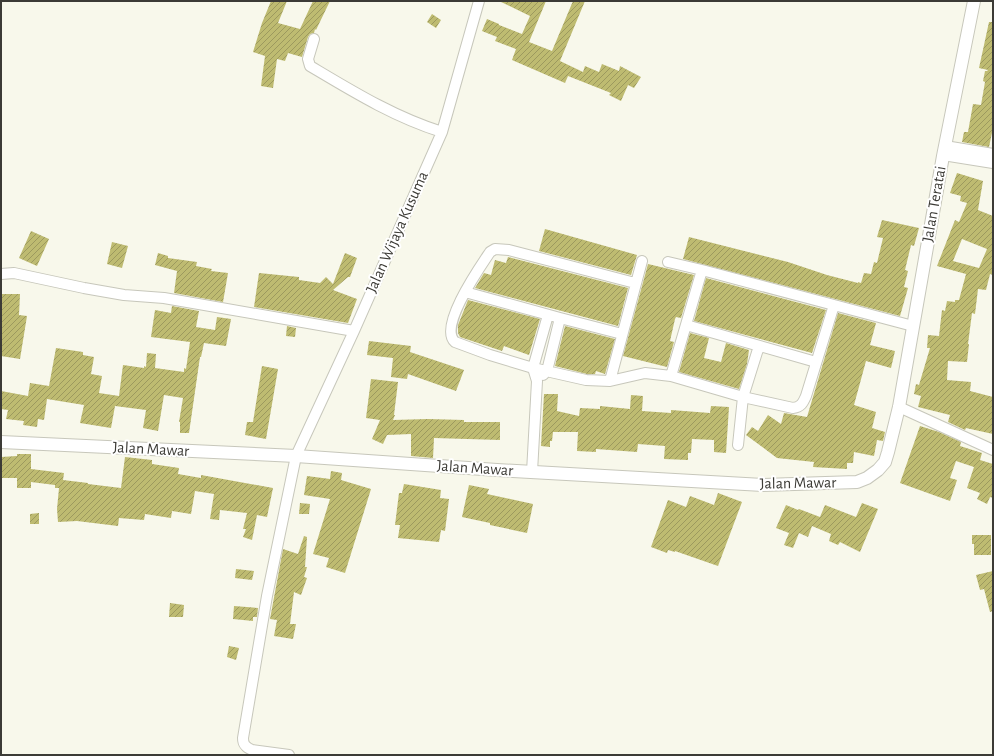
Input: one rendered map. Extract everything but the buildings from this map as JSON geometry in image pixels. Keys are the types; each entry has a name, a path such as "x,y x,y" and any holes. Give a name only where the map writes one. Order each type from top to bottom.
{"street":[{"name":"Jalan Wijaya Kusuma","path":"289,755 252,750 246,747 242,738 267,596 296,456 354,331 442,132 479,1"},
{"name":"Jalan Teratai","path":"899,407 944,150 974,1"},
{"path":"314,39 308,60 310,66 393,113 442,132"},
{"path":"944,150 993,154"},
{"path":"944,150 993,163"},
{"path":"635,283 509,250 495,249 490,252 465,292 451,323 451,339 455,342 490,355 533,368 586,380 610,381 645,373 671,376 744,397 793,408 802,404 806,396 834,305"},
{"path":"610,381 642,261"},
{"path":"668,262 913,326"},
{"path":"671,376 702,270"},
{"path":"1,274 14,273 124,295 164,298 354,331"},
{"path":"465,292 622,334"},
{"path":"532,472 537,381 533,368 548,315"},
{"path":"537,381 547,371 560,318"},
{"path":"686,325 816,362"},
{"path":"738,445 744,397 759,346"},
{"path":"899,407 993,450"},
{"name":"Jalan Mawar","path":"1,442 296,456 532,472 763,485 857,482 867,478 878,470 885,462 899,407"}]}
